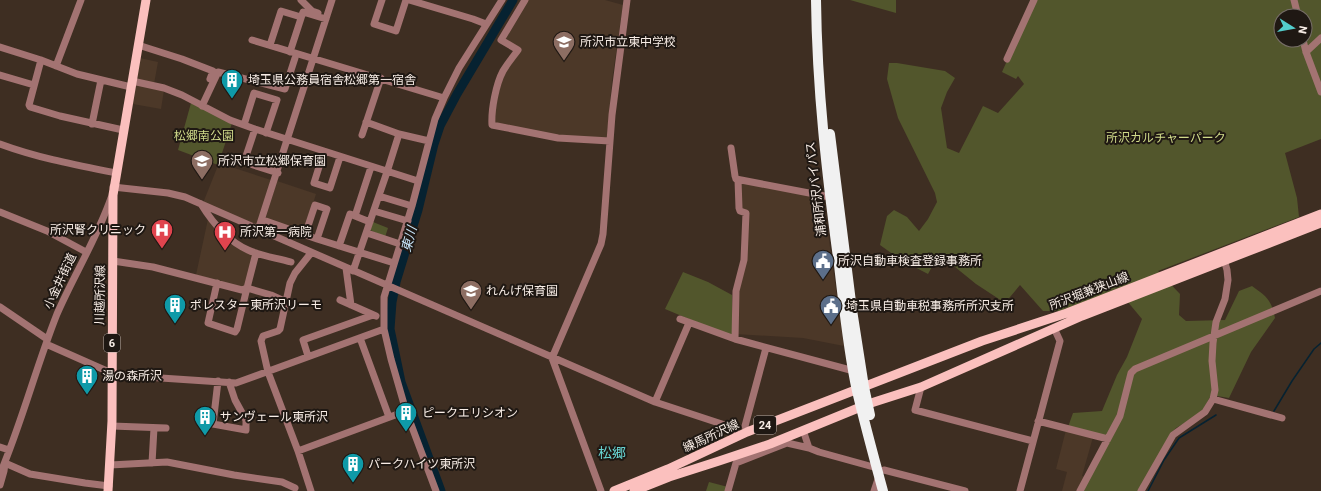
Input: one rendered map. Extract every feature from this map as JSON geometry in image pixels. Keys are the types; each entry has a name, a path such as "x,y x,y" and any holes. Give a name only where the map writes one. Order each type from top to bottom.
{"highway":[{"name":"浦和所沢バイパス","path":"816,0 817,48 823,132 830,197 854,370 861,389"},
{"name":"浦和所沢バイパス","path":"823,0 823,47 828,124 861,389 880,471 883,491"},
{"name":"浦和所沢バイパス","path":"880,471 889,491"}],"main road":[{"name":"小金井街道","path":"113,191 146,0"},
{"name":"川越所沢線","path":"109,488 112,426 113,191"},
{"name":"所沢堀兼狭山線","path":"864,406 921,387 1054,328 1321,214"},
{"name":"所沢堀兼狭山線","path":"861,389 982,341 1067,313 1321,223"},
{"name":"練馬所沢線","path":"614,491 668,469 736,436 861,389"},
{"name":"練馬所沢線","path":"636,491 669,477 738,455 864,406"}],"street":[{"path":"56,66 81,0"},
{"path":"302,0 312,11 327,18"},
{"path":"258,230 278,173 332,0"},
{"path":"382,0 374,24 396,31 408,0 486,24"},
{"path":"436,491 406,411 391,359 384,329 384,301 394,263 408,221 435,119 459,68 502,0"},
{"path":"525,0 501,40 518,50 503,71 499,81 492,125 558,138 610,141"},
{"path":"601,491 552,358 601,244 612,115 627,0"},
{"path":"1007,59 1034,0"},
{"path":"270,45 281,11 301,17"},
{"path":"200,105 218,72 285,89 303,12 327,18"},
{"path":"1306,52 1321,38"},
{"path":"252,40 270,45 292,55 314,59 444,98"},
{"path":"138,45 213,71 200,105"},
{"path":"0,47 41,60 77,74 100,80 164,88 182,95 244,125 418,181"},
{"path":"1305,48 1321,92"},
{"path":"41,60 29,106 30,107 92,124 123,130"},
{"path":"0,75 34,85"},
{"path":"362,135 381,78"},
{"path":"92,124 100,80"},
{"path":"244,125 254,93 277,100 266,133"},
{"path":"366,122 399,134 429,141"},
{"path":"255,129 244,162 278,173"},
{"path":"353,271 388,172 399,134"},
{"path":"0,144 52,160 116,173"},
{"path":"731,148 734,176 738,180 739,208 740,211 746,213 744,260 736,291 735,340"},
{"path":"324,151 314,183 330,188 340,157"},
{"path":"355,216 371,167"},
{"path":"736,178 813,195 830,197"},
{"path":"113,191 172,193 184,197 655,402 731,427 735,431 736,436"},
{"name":"小金井街道","path":"0,474 10,450 46,341 58,312 103,218 113,191"},
{"path":"379,196 412,206"},
{"path":"200,204 230,239 256,253 290,262"},
{"path":"305,235 315,205 327,208 317,239"},
{"path":"374,211 408,221"},
{"path":"0,212 47,230 86,252"},
{"path":"339,246 350,214 370,222"},
{"path":"262,220 394,263"},
{"path":"367,233 400,244"},
{"path":"217,283 208,323 235,332 238,329 246,288 256,253"},
{"path":"311,253 295,273 290,282 280,329 278,332 263,336 261,339 268,372 298,451 311,491"},
{"path":"1141,491 1172,435 1200,416 1213,399 1215,390 1212,361 1214,336 1216,322 1225,299 1228,280 1223,257"},
{"path":"113,261 153,267 242,290 246,288 271,295 282,300"},
{"path":"346,268 351,305"},
{"path":"1080,491 1120,416 1131,373 1135,369 1321,291"},
{"path":"340,300 373,315 384,318"},
{"path":"0,307 46,341 112,374 121,376 240,382 384,329"},
{"path":"308,356 304,340 373,315"},
{"path":"680,319 735,340 854,370"},
{"path":"655,402 689,323"},
{"path":"1020,491 1060,341 1054,328"},
{"path":"360,338 389,417"},
{"path":"747,432 746,426 766,348"},
{"path":"218,381 213,424 246,430 246,420 235,400 229,382"},
{"path":"921,387 915,410 1033,441"},
{"path":"1213,399 1282,418"},
{"path":"298,451 406,411"},
{"path":"1038,421 1108,439"},
{"path":"112,426 166,428"},
{"path":"152,463 154,428"},
{"path":"803,430 809,448"},
{"path":"728,491 736,463 787,443 809,448 880,471 965,491"},
{"path":"0,447 10,450"},
{"path":"110,465 167,462 186,465 193,468 282,482 295,488"},
{"path":"0,485 5,463 30,474 109,488"},
{"path":"874,491 880,471"}],"shaded area":[{"name":"所沢市立東中学校","path":"528,0 605,0 623,5 612,80 607,137 560,137 493,123 501,82 505,73 521,50 506,40 505,37"},
{"path":"140,58 158,62 154,84 136,81"},
{"path":"136,84 164,90 161,109 133,104"},
{"path":"219,163 274,181 257,226 203,203"},
{"path":"738,180 823,198 844,346 803,338 735,334 736,291 744,260 746,213 740,211"},
{"path":"277,181 316,194 304,233 265,220"},
{"name":"所沢第一病院","path":"208,219 253,254 245,287 243,288 196,275"},
{"path":"1066,430 1093,437 1082,476 1085,477 1077,491 1062,491 1067,472 1056,469"}],"green space":[{"path":"850,0 896,0 896,13"},
{"name":"所沢カルチャーパーク","path":"1034,0 1321,0 1321,139 1285,153 1297,198 1299,217 1158,271 1180,294 1179,315 1186,321 1225,320 1239,291 1252,286 1268,299 1275,318 1251,352 1229,398 1211,395 1203,410 1171,433 1139,491 1081,491 1111,437 1068,427 1073,413 1102,411 1117,375 1127,357 1142,319 1127,301 1067,313 1066,309 1061,311 1043,311 1020,285 1005,303 976,284 939,254 928,274 901,260 880,245 887,216 894,210 907,217 919,231 928,219 937,202 935,193 898,118 887,79 889,63 945,71 955,78 947,92 941,108 947,148 959,153 983,106 998,113 1024,84 1018,76 1016,79 1002,72"},
{"name":"松郷南公園","path":"191,103 232,123 218,165 178,150"},
{"path":"373,222 388,228 385,237 370,230"},
{"path":"683,272 708,282 732,295 732,337 665,309"},
{"path":"709,482 728,487 726,491 706,491"}],"waterway":[{"name":"東川","path":"441,491 401,382 390,329 392,302 396,282 418,210 434,144 440,126 457,94 513,0"},
{"path":"1274,411 1314,349 1321,343"},
{"path":"1148,491 1164,460 1179,438 1216,415"}],"place":[{"name":"所沢市立東中学校","path":"564,62"},
{"name":"埼玉県公務員宿舎松郷第一宿舎","path":"232,100"},
{"name":"所沢市立松郷保育園","path":"202,180"},
{"name":"所沢腎クリニック","path":"162,250"},
{"name":"所沢第一病院","path":"225,252"},
{"name":"所沢自動車検査登録事務所","path":"823,280"},
{"name":"れんげ保育園","path":"471,310"},
{"name":"ポレスター東所沢リーモ","path":"175,324"},
{"name":"埼玉県自動車税事務所所沢支所","path":"831,326"},
{"name":"湯の森所沢","path":"87,396"},
{"name":"ピークエリシオン","path":"406,432"},
{"name":"サンヴェール東所沢","path":"205,436"},
{"name":"パークハイツ東所沢","path":"353,484"}],"district":[{"name":"松郷","path":"612,453"}]}
